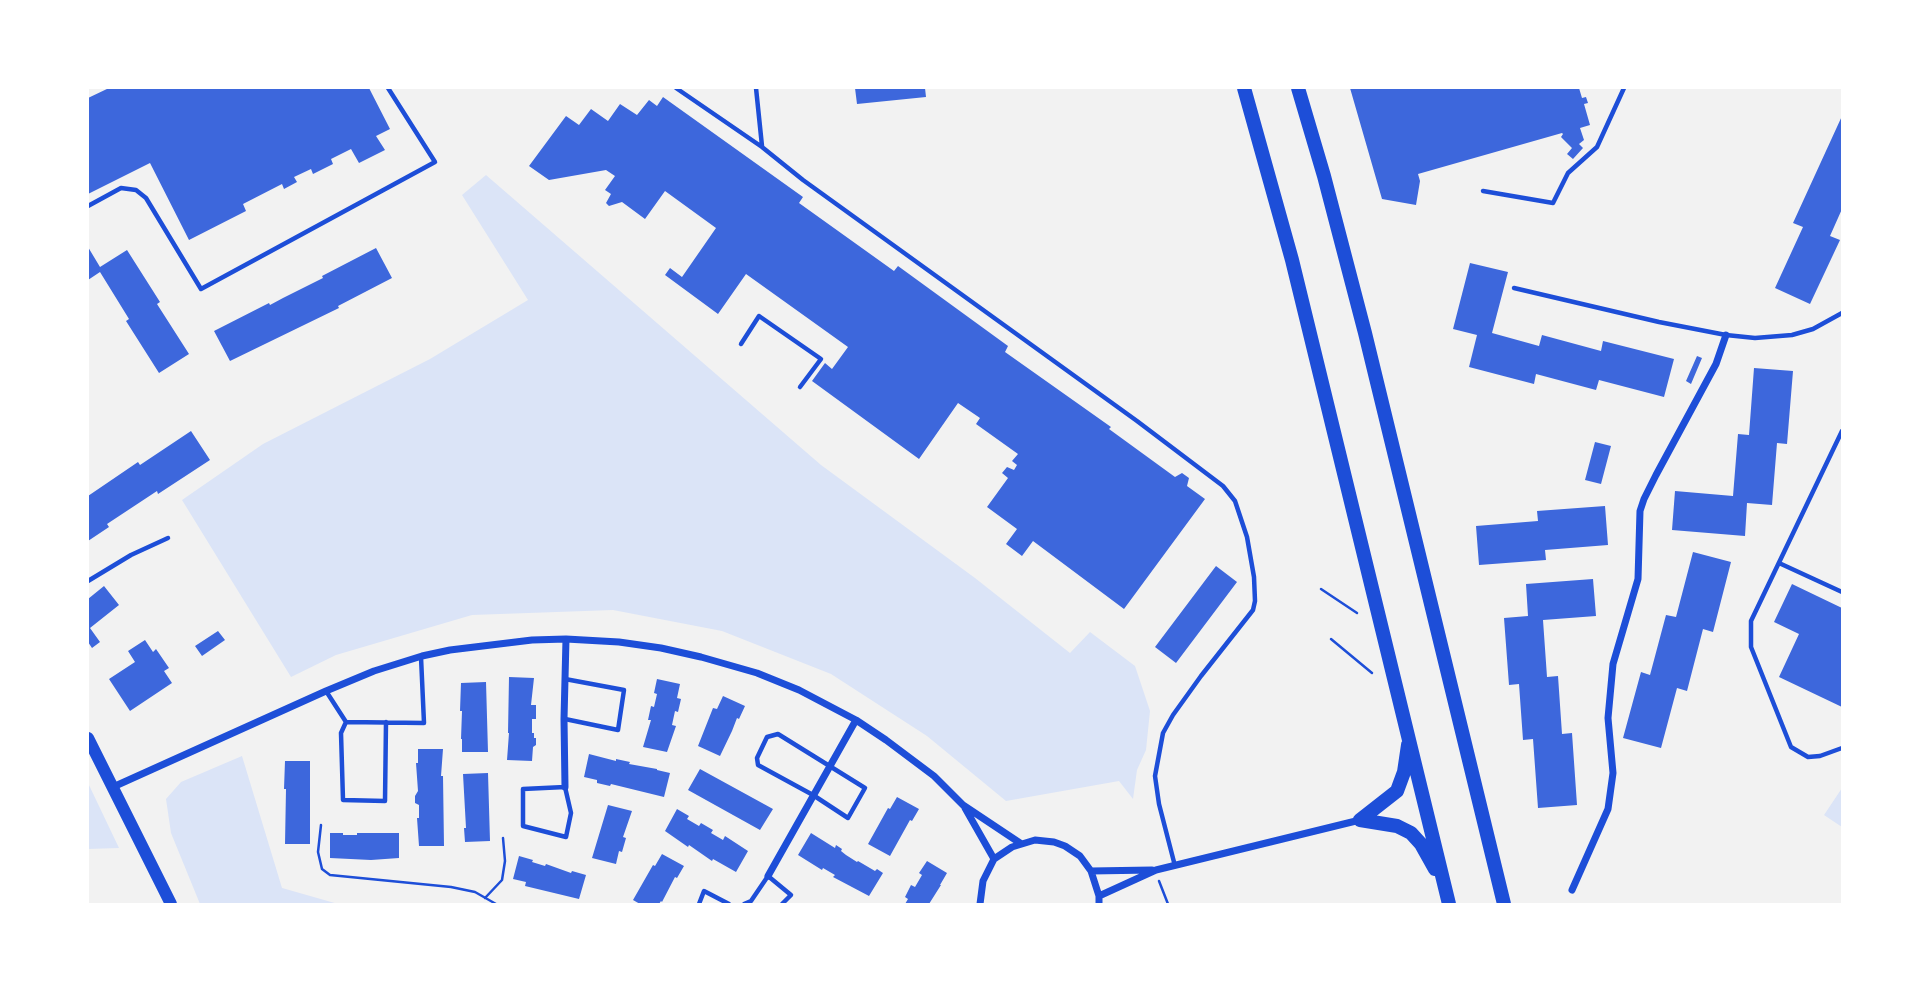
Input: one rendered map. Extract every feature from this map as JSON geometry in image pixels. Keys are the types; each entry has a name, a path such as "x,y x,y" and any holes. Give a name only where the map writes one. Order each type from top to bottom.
{"highway":[{"path":"1244,88 1292,260 1450,905"},
{"path":"1298,88 1362,320 1504,905"},
{"path":"1360,820 1392,796 1400,785 1409,737"},
{"path":"1360,820 1397,826 1411,833 1421,844 1446,889"}],"main road":[{"path":"88,738 172,905"}],"street":[{"path":"1572,890 1608,809 1613,773 1608,718 1613,664 1638,579 1640,510 1716,364 1726,335"},
{"path":"565,787 566,639"},
{"path":"113,787 326,691 374,671 421,657 488,645 566,639 619,642 661,648 730,665 799,690 856,720 897,747 934,776 962,804 1020,844"},
{"path":"768,876 856,720"},
{"path":"962,804 994,859"},
{"path":"1091,871 1156,870 1360,820"},
{"path":"980,905 983,881 994,859 1020,844 1035,840 1065,846 1080,856 1091,871 1099,900 1156,870"}],"lane":[{"path":"88,206 121,188 136,190 146,198 201,289 435,162 388,88"},
{"path":"676,88 762,147 803,180 1137,421 1223,486 1235,501 1247,537 1255,601 1253,610 1200,676 1163,733 1156,776 1161,814 1175,866"},
{"path":"756,88 762,147"},
{"path":"1483,191 1553,203 1568,173 1597,147 1624,88"},
{"path":"1514,288 1726,335 1755,338 1791,335 1813,329 1843,313"},
{"path":"741,344 760,316 821,359 800,387"},
{"path":"1843,431 1751,621 1751,647 1791,747 1808,757 1843,748"},
{"path":"88,581 131,555 168,538"},
{"path":"1779,563 1843,592"},
{"path":"346,722 424,723 421,657"},
{"path":"564,719 618,730 624,690 565,679"},
{"path":"326,691 346,722"},
{"path":"346,722 341,733 342,800 385,801 386,722"},
{"path":"778,734 865,788 848,818 813,794 758,765 757,758 767,737 778,734"},
{"path":"565,787 571,813 566,837 523,826 523,789 565,787"},
{"path":"744,905 751,901 768,876 791,895 782,905"},
{"path":"699,905 704,891 729,905"}],"path":[{"path":"1321,589 1357,612"},
{"path":"1331,639 1372,673"},
{"path":"321,825 318,852 322,869 330,875 451,887 475,892 496,905"},
{"path":"485,898 502,880 505,861 503,838"},
{"path":"1156,870 1168,905"}],"shaded area":[{"path":"486,175 821,465 975,578 1070,653 1090,632 1135,666 1150,711 1146,750 1137,770 1133,799 1119,781 1006,801 927,736 831,674 722,631 613,610 472,615 336,655 291,677 182,500 263,444 430,359 528,300 462,195"},
{"path":"242,756 282,888 338,904 200,904 171,833 166,799 181,782"},
{"path":"88,783 119,848 88,849"},
{"path":"1842,788 1842,827 1824,815"}],"building":[{"path":"109,88 369,88 390,129 376,136 385,150 359,163 351,149 331,159 333,164 313,174 311,169 294,177 297,182 284,189 282,184 243,204 246,211 189,240 150,163 88,194 88,98"},
{"path":"855,88 925,88 926,97 857,104"},
{"path":"1350,88 1579,88 1582,98 1586,97 1588,103 1584,104 1590,125 1580,128 1584,140 1579,144 1583,148 1573,159 1567,154 1572,148 1561,137 1562,133 1418,174 1420,181 1416,205 1382,199"},
{"path":"663,97 803,197 799,203 894,271 898,266 1008,346 1005,352 1111,427 1109,429 1175,477 1182,473 1189,478 1187,486 1205,499 1124,609 1033,541 1022,556 1006,544 1017,529 987,507 1008,478 1002,473 1007,467 1014,470 1017,465 1012,461 1018,454 976,424 980,418 958,403 919,459 812,381 825,363 832,369 848,347 746,274 718,314 665,275 670,268 682,277 716,228 665,191 645,219 622,202 609,206 606,203 611,194 605,190 615,176 606,170 549,180 529,166 566,116 579,125 591,109 608,121 620,104 637,115 649,100 657,106"},
{"path":"1842,116 1842,209 1830,236 1840,240 1810,304 1775,288 1803,227 1793,223"},
{"path":"88,247 100,267 127,250 189,354 159,373 126,321 129,319 100,272 88,280"},
{"path":"376,248 392,278 338,306 339,308 230,361 214,331 323,278 322,276"},
{"path":"1470,263 1508,272 1492,333 1539,346 1542,335 1601,351 1603,341 1674,359 1664,397 1599,380 1596,390 1536,374 1534,384 1469,367 1477,335 1453,329"},
{"path":"1697,356 1702,358 1691,384 1686,381"},
{"path":"1754,368 1793,371 1787,444 1777,443 1772,505 1747,503 1745,536 1672,530 1675,491 1733,496 1738,434 1749,435"},
{"path":"191,431 210,460 107,524 109,527 88,541 88,496"},
{"path":"1595,442 1611,446 1601,484 1585,480"},
{"path":"1605,506 1608,545 1545,550 1546,560 1479,565 1476,526 1538,521 1537,511"},
{"path":"1693,552 1731,562 1713,632 1703,629 1687,691 1677,688 1661,748 1623,738 1641,672 1650,675 1666,615 1676,617"},
{"path":"1216,566 1237,582 1176,663 1155,647"},
{"path":"1593,579 1596,616 1543,620 1547,677 1558,676 1562,734 1572,733 1577,805 1538,808 1533,739 1523,740 1519,684 1509,685 1504,618 1528,616 1526,584"},
{"path":"1792,584 1842,608 1842,707 1779,677 1799,634 1774,622"},
{"path":"104,586 119,605 90,628 100,642 92,648 88,642 88,599"},
{"path":"218,631 225,640 202,656 195,646"},
{"path":"145,640 153,652 156,649 169,668 164,671 172,683 130,711 109,679 135,662 128,651"},
{"path":"509,677 534,678 531,705 536,705 532,733 536,738 536,745 533,747 532,761 507,760"},
{"path":"657,679 680,684 677,698 681,699 672,725 676,726 667,752 643,747 651,720 648,720 651,706 654,707 657,694 654,693"},
{"path":"486,682 488,752 462,752 461,683"},
{"path":"723,696 745,706 720,756 698,746 713,708 717,709"},
{"path":"418,749 443,749 441,776 444,846 419,846 419,805 415,803 418,791"},
{"path":"589,754 670,773 664,797 597,783 597,780 584,777"},
{"path":"285,761 310,761 310,844 285,844"},
{"path":"700,769 773,809 760,830 688,790"},
{"path":"488,773 490,841 465,842 463,774"},
{"path":"897,797 919,809 890,856 868,844"},
{"path":"608,805 632,811 623,837 626,838 622,852 619,851 616,864 592,858"},
{"path":"677,809 689,816 687,819 699,826 701,823 713,830 711,833 723,840 725,836 748,851 736,872 713,859 712,861 665,831"},
{"path":"330,833 399,833 399,858 330,858"},
{"path":"811,833 835,848 836,845 857,862 883,873 869,896 798,855"},
{"path":"662,854 684,866 662,902 640,904 633,900"},
{"path":"519,856 545,866 546,864 586,875 579,899 525,886 526,882 513,879"},
{"path":"927,861 947,873 941,885 929,904 905,904 908,899 905,897 911,885 915,887 922,875 919,873"}]}
